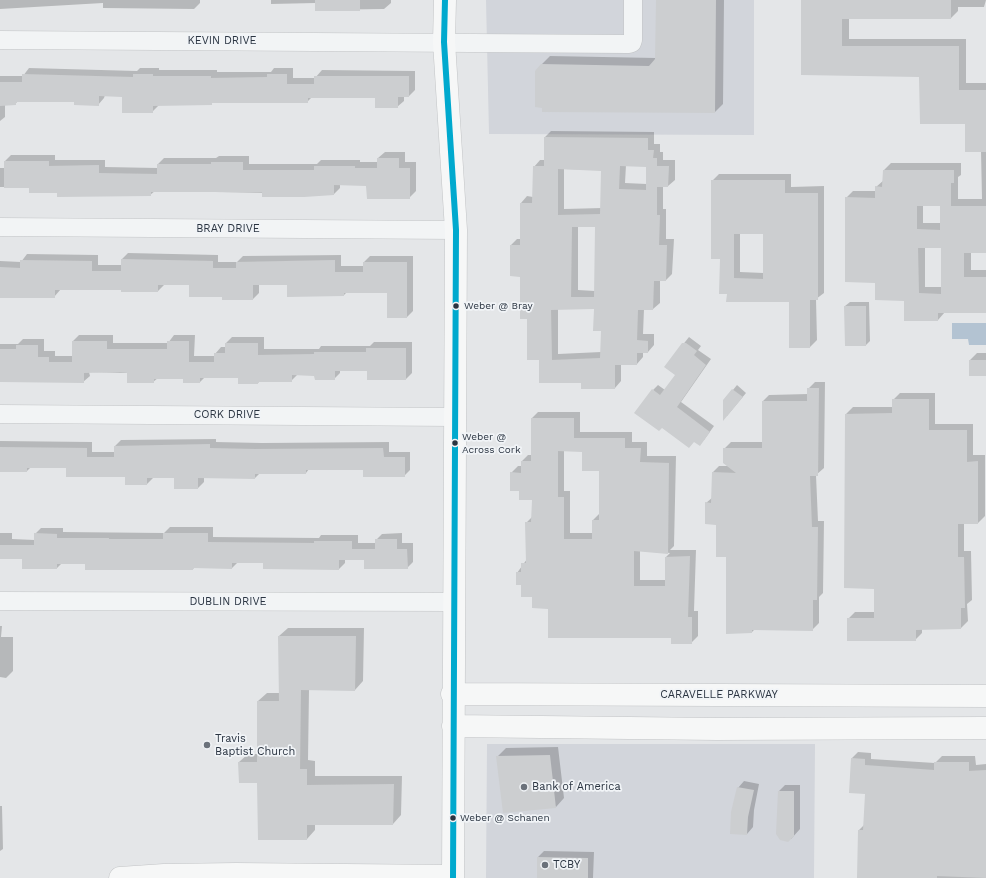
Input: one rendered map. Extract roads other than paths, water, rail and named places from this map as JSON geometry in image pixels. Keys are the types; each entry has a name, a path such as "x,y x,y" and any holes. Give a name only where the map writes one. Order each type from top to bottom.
{"street":[{"path":"120,878 236,874 452,877 452,694 455,602 454,416 456,230 444,42 445,0"},
{"name":"KEVIN DRIVE","path":"0,40 629,44 632,43 633,40 633,0"},
{"name":"BRAY DRIVE","path":"0,227 456,230"},
{"name":"CORK DRIVE","path":"0,414 454,416"},
{"name":"DUBLIN DRIVE","path":"0,601 455,602"},
{"name":"CARAVELLE PARKWAY","path":"452,694 986,696"},
{"path":"453,726 710,729 986,728"}],"water":[{"path":"952,323 986,323 986,345 969,345 968,339 952,339"}],"place":[{"name":"Weber @ Bray","path":"456,306"},
{"name":"Weber @ Across Cork","path":"455,443"},
{"name":"Travis Baptist Church","path":"207,745"},
{"name":"Bank of America","path":"524,787"},
{"name":"Weber @ Schanen","path":"453,818"},
{"name":"TCBY","path":"545,865"}]}
